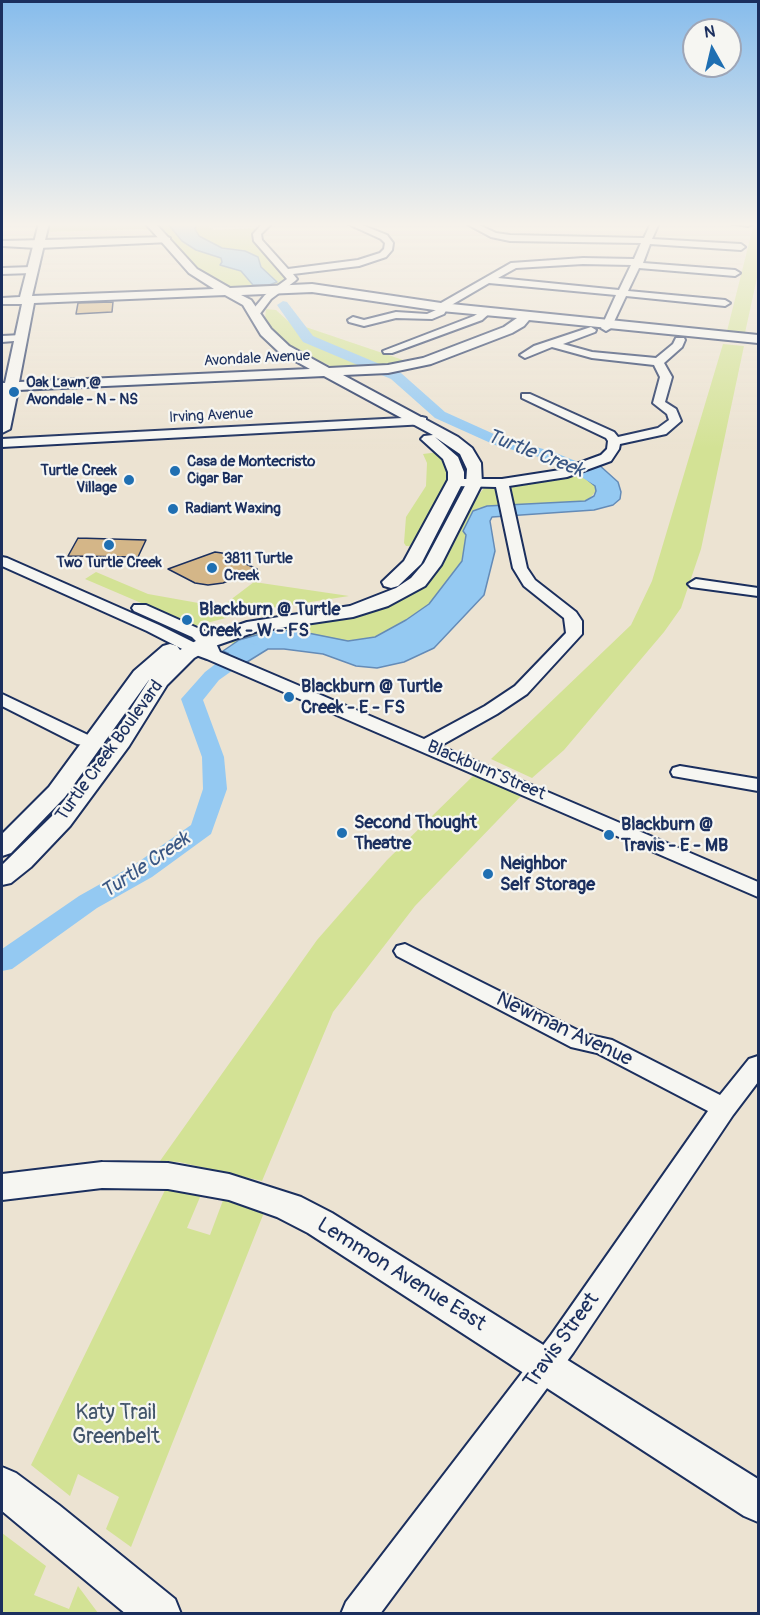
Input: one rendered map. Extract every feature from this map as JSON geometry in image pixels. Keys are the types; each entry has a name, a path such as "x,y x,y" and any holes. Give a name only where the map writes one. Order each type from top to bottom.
{"main road":[{"path":"2,301 62,298"},
{"path":"238,298 253,311 267,332 284,349 334,372 408,417 473,463 474,484"},
{"path":"253,311 267,298"},
{"path":"382,298 759,345"},
{"path":"2,429 5,383 19,303 25,300"},
{"name":"Avondale Avenue","path":"5,383 377,370 434,359 508,330 520,323 526,315"},
{"name":"Avondale Avenue","path":"508,330 535,324 567,323 607,326"},
{"path":"680,336 759,339"},
{"path":"451,447 456,472 455,482"},
{"name":"Turtle Creek Boulevard","path":"2,848 57,792 141,675 263,613 335,603 366,594 401,575 419,552 455,482"},
{"name":"Turtle Creek Boulevard","path":"2,877 22,861 61,821 118,746 159,681 199,644 267,623 332,615 381,602 418,582 438,555 474,484"},
{"path":"419,552 438,555"},
{"path":"94,742 118,746"},
{"name":"Lemmon Avenue East","path":"2,1187 102,1175 150,1176 197,1180 262,1196 320,1223 759,1502"},
{"path":"2,1487 45,1519 160,1614"}],"street":[{"path":"396,315 428,316 440,312 441,307 456,298"},
{"path":"607,326 621,298"},
{"path":"678,298 725,303"},
{"path":"388,351 478,318 487,312"},
{"path":"525,355 538,348 555,345 591,330"},
{"path":"555,345 592,355 658,362 678,345 680,336"},
{"path":"526,396 612,438 636,437 662,431 675,421 672,412 659,403 658,399 666,377 658,362"},
{"name":"Irving Avenue","path":"2,443 408,417"},
{"path":"455,482 502,483 570,472 606,458 613,449 612,438"},
{"path":"426,746 514,695 574,634 574,621 570,615 541,594 524,576 517,556 502,483"},
{"name":"Blackburn Street","path":"2,550 61,581 199,644 262,677 759,890"},
{"name":"Blackburn Street","path":"2,561 61,581"},
{"path":"696,584 759,592"},
{"path":"2,699 83,740 94,742"},
{"path":"680,772 759,785"},
{"name":"Newman Avenue","path":"405,951 579,1041 603,1046 716,1104"},
{"name":"Travis Street","path":"358,1614 545,1366 716,1104 759,1065"}],"green space":[{"path":"735,298 753,298 745,333 726,335"},
{"path":"266,309 276,310 288,321 409,362 334,368 289,345 269,328 265,318"},
{"path":"723,344 744,346 701,549 681,608 664,632 564,750 532,778 491,759 631,625 652,581"},
{"path":"439,452 448,471 447,485 410,546 406,546 404,543 406,517 426,486 427,463 423,454"},
{"path":"578,473 595,486 596,491 589,499 579,503 511,505 508,491 515,485"},
{"path":"484,488 497,488 504,505 478,508 466,534 462,561 429,604 406,620 375,637 348,641 298,631 274,630 233,644 227,640 259,629 327,620 428,581 436,573 470,506"},
{"path":"96,572 148,594 204,604 225,604 254,582 349,596 253,611 195,626 85,579"},
{"path":"473,776 523,794 415,906 333,1012 262,1181 179,1162 160,1161 317,940 387,860"},
{"name":"Katy Trail Greenbelt","path":"168,1184 203,1190 187,1228 210,1235 225,1195 265,1210 131,1547 106,1529 119,1497 78,1474 70,1496 31,1465"},
{"path":"2,1533 46,1566 34,1595 69,1609 78,1586 98,1613 2,1613"}],"water":[{"path":"598,464 618,482 621,492 620,499 613,505 594,510 492,517 490,521 495,551 484,595 434,648 404,662 377,668 356,666 323,654 284,649 268,649 247,662 223,651 239,640 274,630 298,631 348,641 375,637 429,604 462,561 466,535 463,531 473,511 487,506 585,501 594,496 595,486 578,472"}],"building":[{"path":"113,302 112,312 76,314 78,303"},
{"name":"Two Turtle Creek","path":"78,538 146,540 138,557 68,556"},
{"name":"3811 Turtle Creek","path":"215,552 257,569 223,583 208,585 195,583 168,569"}],"waterway":[{"name":"Turtle Creek","path":"283,305 308,339 396,376 440,415 500,442 545,454 572,465 599,481"},
{"name":"Turtle Creek","path":"2,962 88,902 143,871 202,829 215,789 213,757 192,699 212,676 250,649"}],"place":[{"name":"Oak Lawn @ Avondale - N - NS","path":"14,392"},
{"name":"Casa de Montecristo Cigar Bar","path":"175,471"},
{"name":"Turtle Creek Village","path":"129,480"},
{"name":"Radiant Waxing","path":"173,509"},
{"name":"Two Turtle Creek","path":"109,545"},
{"name":"3811 Turtle Creek","path":"212,568"},
{"name":"Blackburn @ Turtle Creek - W - FS","path":"187,620"},
{"name":"Blackburn @ Turtle Creek - E - FS","path":"289,697"},
{"name":"Second Thought Theatre","path":"342,833"},
{"name":"Blackburn @ Travis - E - MB","path":"609,835"},
{"name":"Neighbor Self Storage","path":"488,874"}]}
